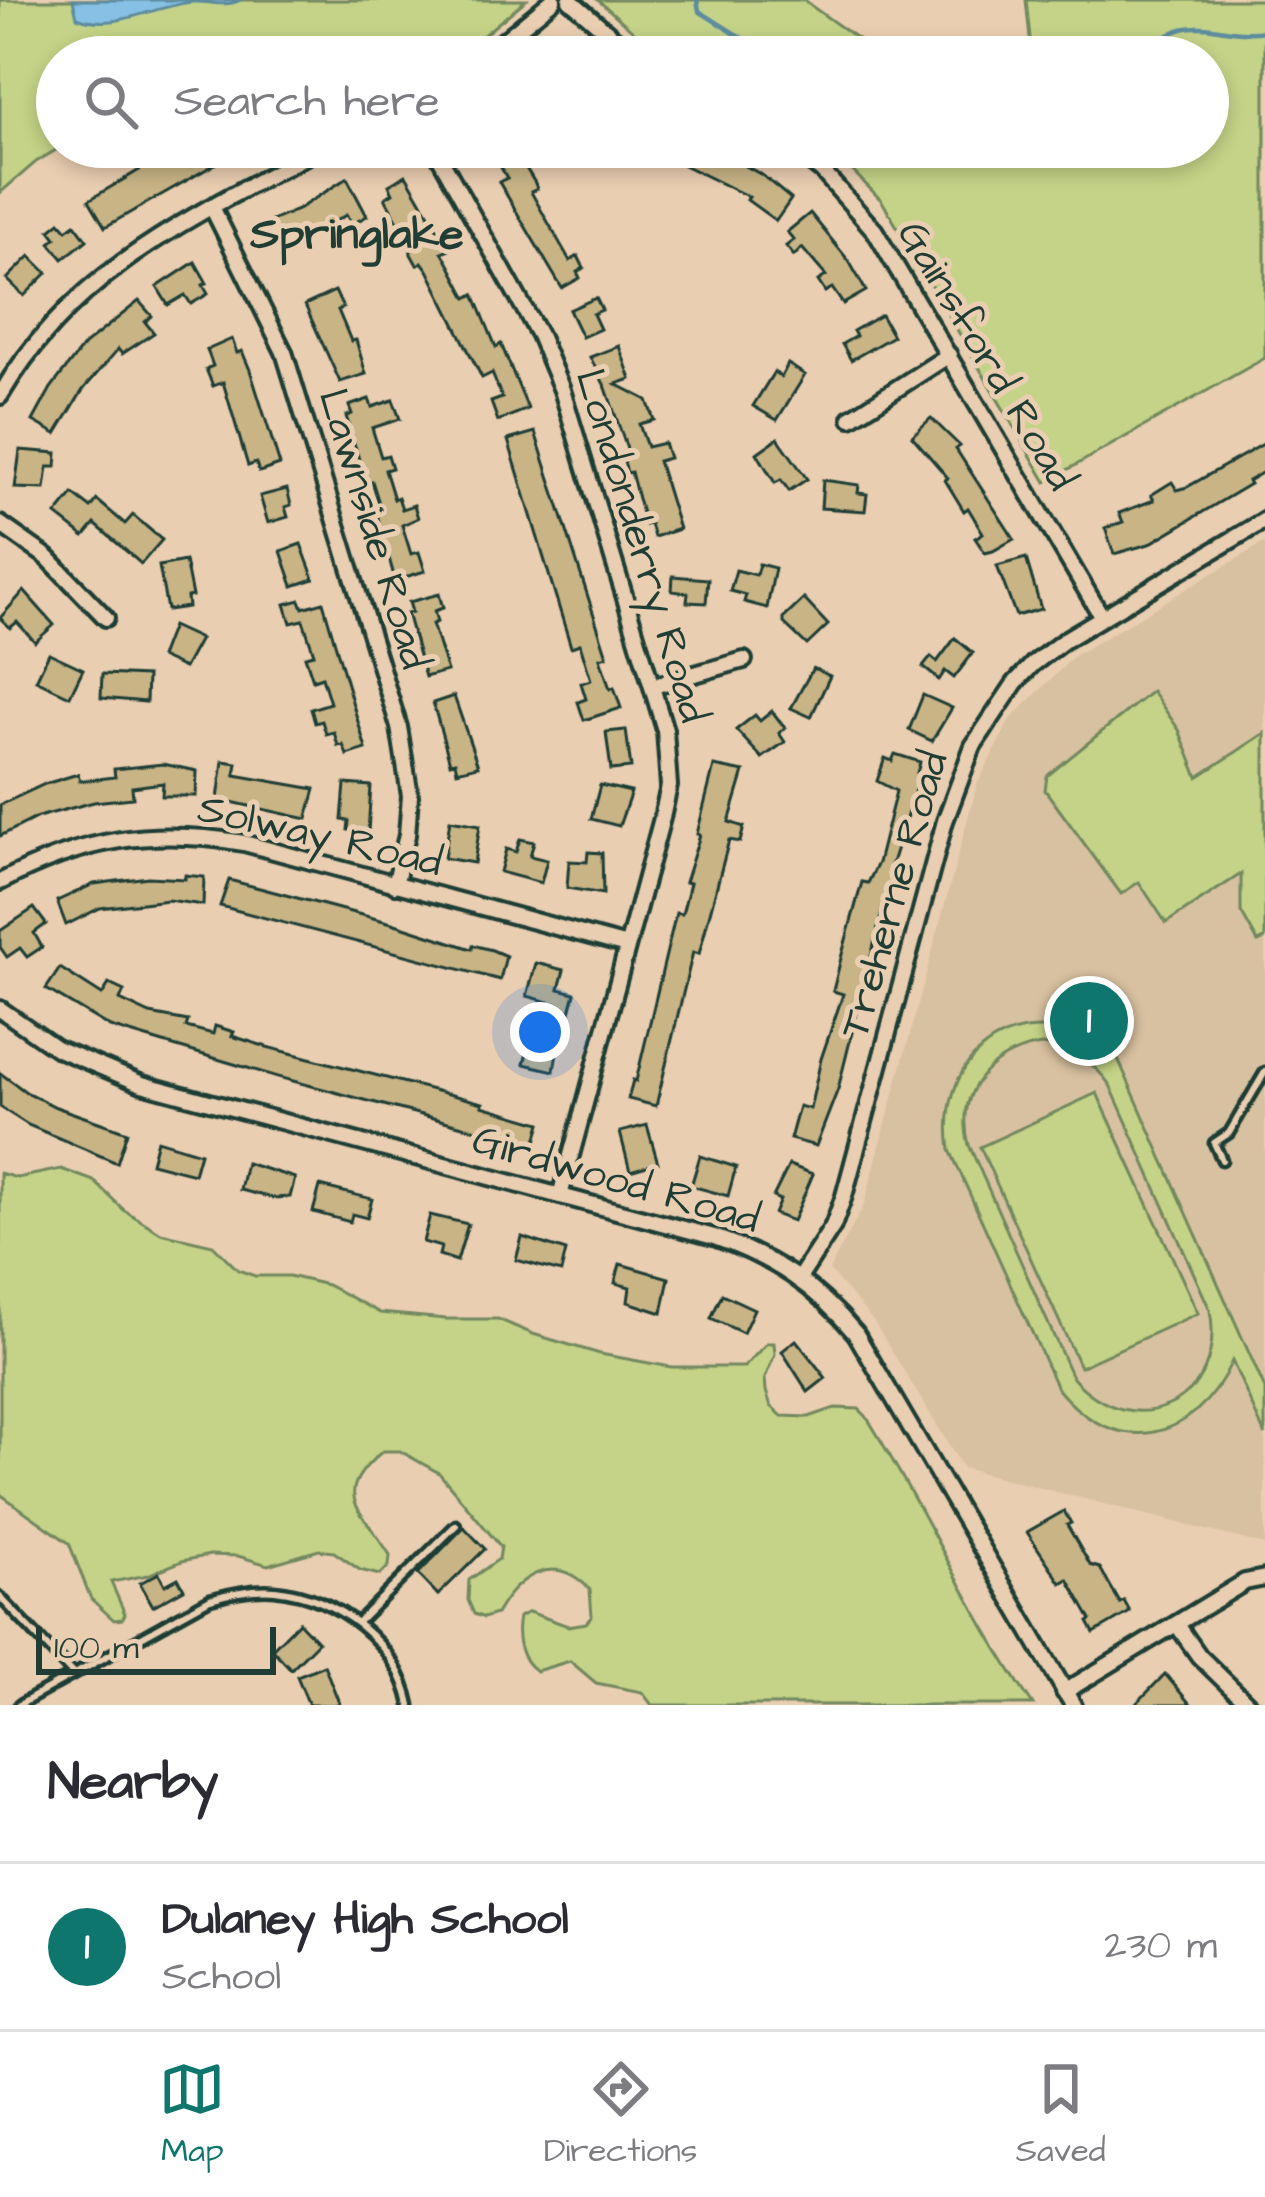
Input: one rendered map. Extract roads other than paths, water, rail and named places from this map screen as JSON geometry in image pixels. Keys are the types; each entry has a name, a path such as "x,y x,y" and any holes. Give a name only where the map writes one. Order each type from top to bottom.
{"street":[{"path":"509,36 553,0"},
{"path":"570,0 612,36"},
{"path":"0,396 34,343 95,280 284,168"},
{"name":"Londonderry Road","path":"446,168 539,335 562,390 665,730 668,786 560,1196"},
{"name":"Gainsford Road","path":"818,168 875,231 1102,616"},
{"name":"Lawnside Road","path":"212,207 284,352 399,727 410,796 407,836 394,885"},
{"path":"851,418 949,356"},
{"name":"Treherne Road","path":"800,1277 833,1226 844,1196 945,821 973,746 995,710 1033,664 1102,616 1265,520"},
{"path":"0,524 47,557 106,618"},
{"path":"653,686 744,660"},
{"name":"Solway Road","path":"0,882 78,848 162,835 244,844 628,946"},
{"name":"Girdwood Road","path":"0,1009 56,1048 142,1084 714,1237 751,1250 800,1277 856,1334 1068,1698"},
{"path":"1068,1698 1245,1582 1265,1578"},
{"path":"1178,1626 1199,1656 1249,1705"}],"lane":[{"path":"1222,1160 1214,1143 1228,1132 1265,1072"},
{"path":"358,1622 456,1525"},
{"path":"19,1705 193,1606 244,1591 275,1590 330,1605 358,1622 379,1642 396,1669 410,1705"},
{"path":"0,1597 73,1674"}],"water":[{"path":"73,0 241,0 178,4 92,21 77,17"}],"waterway":[{"path":"697,0 699,11 739,36"},
{"path":"1169,36 1203,27 1265,31"}],"place":[{"name":"Dulaney High School","path":"1089,1021"}],"district":[{"name":"Springlake","path":"357,235"}]}
